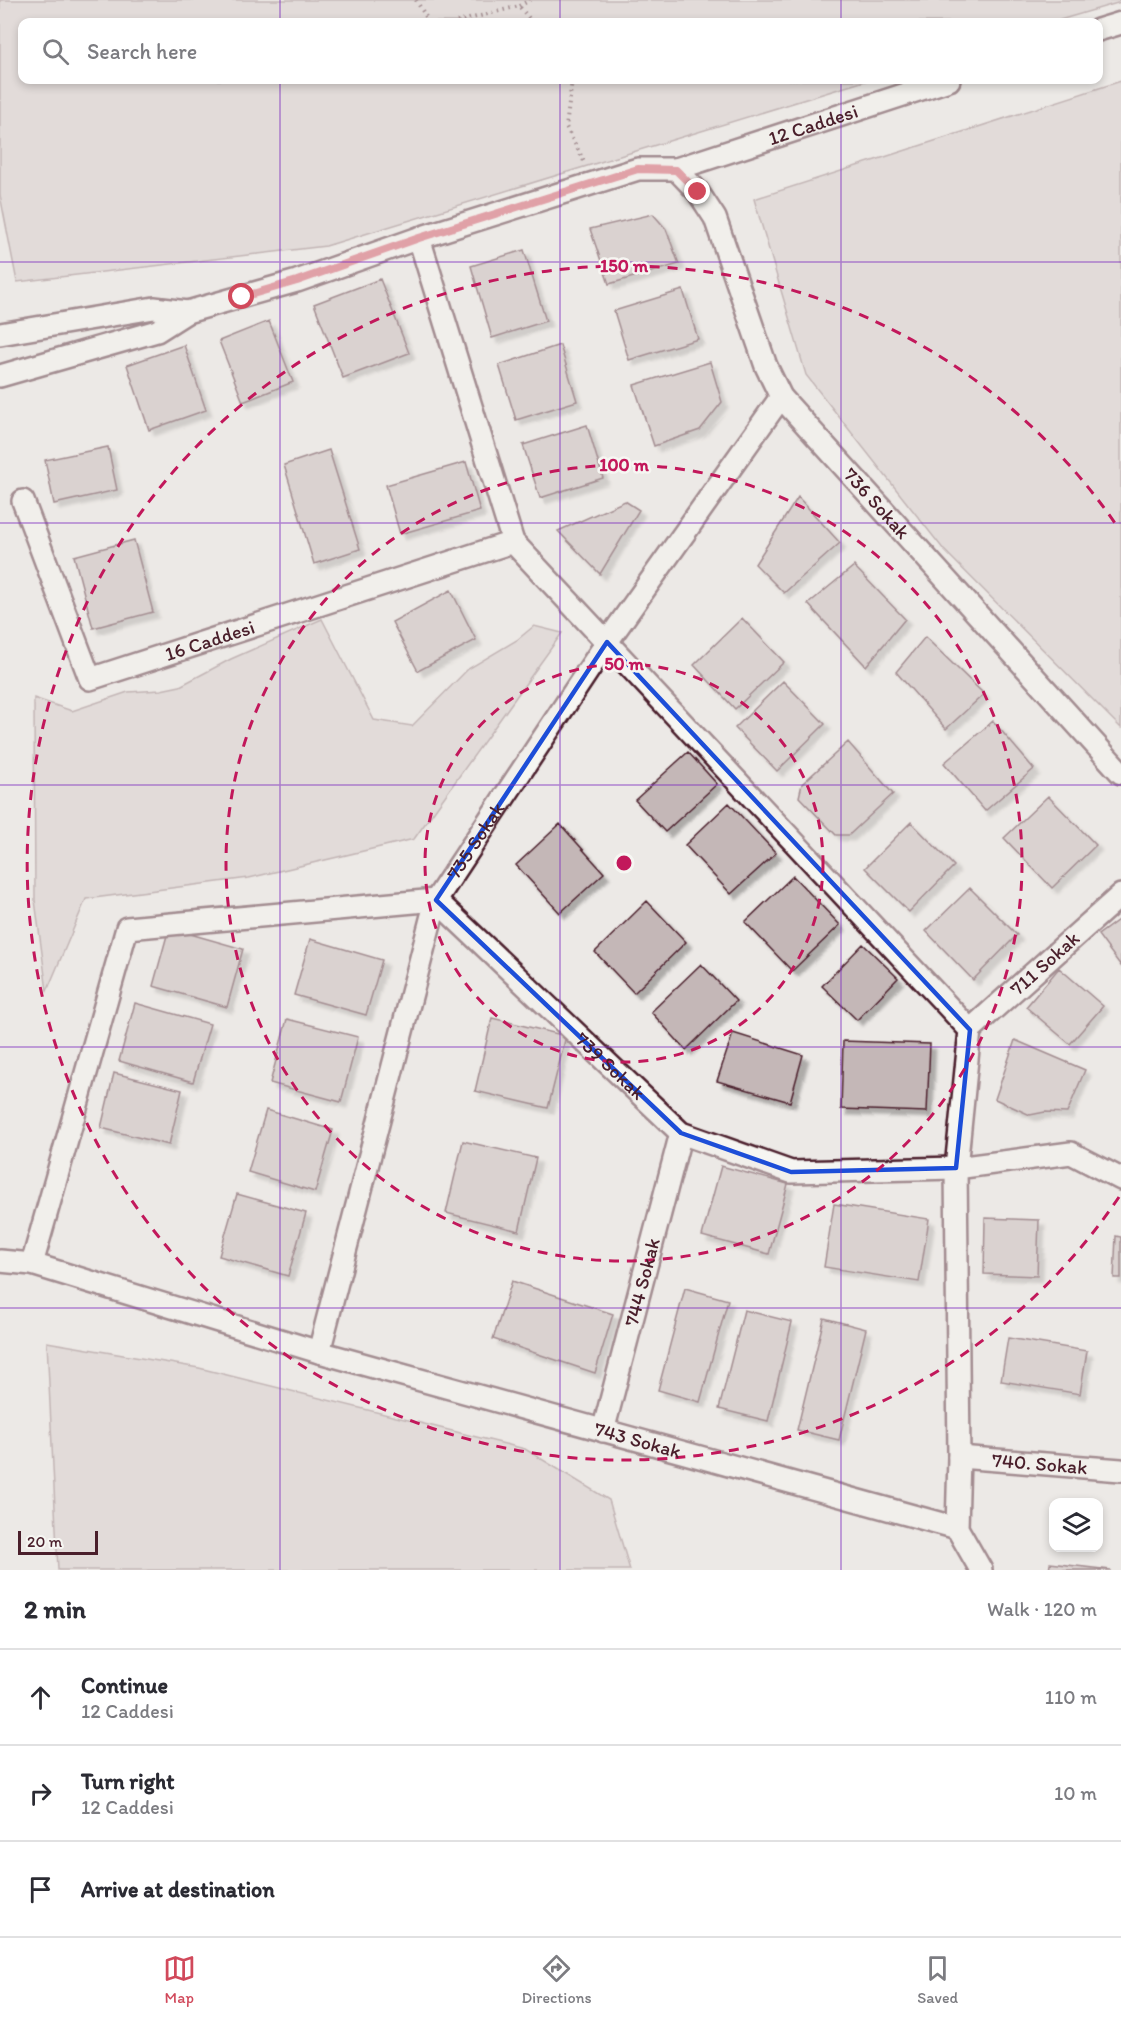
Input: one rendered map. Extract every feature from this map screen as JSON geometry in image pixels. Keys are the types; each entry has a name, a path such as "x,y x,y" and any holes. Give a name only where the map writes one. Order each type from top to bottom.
{"street":[{"path":"1103,28 1121,23"},
{"name":"12 Caddesi","path":"187,312 297,281 419,238 638,169 676,170 937,84"},
{"name":"736 Sokak","path":"676,170 698,192 715,218 766,366 781,397 1121,773"},
{"path":"419,238 513,542 970,1030 956,1168 959,1457 957,1528 981,1570"},
{"path":"0,334 154,308 187,312"},
{"path":"0,376 157,331 187,312"},
{"name":"735 Sokak","path":"319,1352 436,900 607,642 781,397"},
{"name":"16 Caddesi","path":"23,501 90,679 513,542"},
{"name":"711 Sokak","path":"970,1030 1121,896"},
{"path":"32,1264 127,928 436,900"},
{"name":"739 Sokak","path":"436,900 681,1133 791,1172 956,1168 1071,1153 1121,1179"},
{"name":"744 Sokak","path":"603,1431 681,1133"},
{"name":"743 Sokak","path":"0,1261 32,1264 319,1352 957,1528"},
{"name":"740. Sokak","path":"959,1457 1121,1470"}],"path":[{"path":"416,0 427,18"},
{"path":"472,18 519,6 530,0"},
{"path":"519,6 529,18"},
{"path":"571,84 566,127 594,183"}],"highlighted area":[{"path":"607,642 970,1030 956,1168 791,1172 681,1133 436,900"}],"shaded area":[{"path":"0,0 1121,0 1121,2 1067,18 18,18 18,84 855,84 326,246 17,282 0,195"},
{"path":"1121,81 1121,728 944,550 806,375 754,199"},
{"path":"322,619 374,720 412,726 468,669 517,640 534,626 562,633 414,839 249,878 86,899 47,991 35,900 34,698 72,711 128,692 180,686 231,659"},
{"path":"47,1342 199,1368 525,1449 609,1500 630,1570 58,1570"}],"building":[{"path":"653,214 666,229 679,264 609,284 590,229"},
{"path":"524,250 546,321 492,338 471,266"},
{"path":"380,279 409,353 343,378 314,304"},
{"path":"683,290 698,339 629,360 614,311"},
{"path":"269,321 293,382 243,402 219,341"},
{"path":"184,345 206,410 149,430 127,365"},
{"path":"560,345 577,401 516,420 499,365"},
{"path":"710,362 722,402 700,430 654,446 634,385"},
{"path":"587,425 603,478 540,498 523,445"},
{"path":"108,447 117,490 54,504 45,460"},
{"path":"329,450 360,549 314,564 284,465"},
{"path":"466,462 480,511 400,534 386,485"},
{"path":"798,497 840,543 784,593 755,564"},
{"path":"625,501 639,510 600,574 558,531"},
{"path":"134,540 153,612 93,628 74,556"},
{"path":"854,566 905,619 866,666 808,604"},
{"path":"451,590 476,640 418,671 392,622"},
{"path":"742,618 784,662 735,709 694,665"},
{"path":"925,637 984,694 946,729 896,672"},
{"path":"783,681 825,724 777,771 735,728"},
{"path":"993,721 1034,769 985,811 944,763"},
{"path":"848,742 893,794 849,835 836,835 799,797 802,784"},
{"path":"688,752 717,784 665,832 635,800"},
{"path":"1048,796 1096,845 1052,888 1004,838"},
{"path":"729,803 776,853 731,894 685,845"},
{"path":"911,822 954,866 909,912 865,868"},
{"path":"560,824 604,873 560,913 516,865"},
{"path":"793,876 840,925 792,971 745,922"},
{"path":"970,888 1017,935 973,980 926,931"},
{"path":"647,901 686,942 634,993 595,952"},
{"path":"1121,918 1121,966 1098,935"},
{"path":"169,928 243,949 227,1007 153,986"},
{"path":"310,939 382,960 366,1015 294,995"},
{"path":"863,944 898,978 857,1020 822,986"},
{"path":"701,964 736,1001 686,1050 651,1012"},
{"path":"1059,968 1103,1006 1070,1044 1026,1007"},
{"path":"135,1003 210,1024 193,1082 119,1061"},
{"path":"492,1018 566,1036 548,1108 475,1091"},
{"path":"287,1019 358,1037 341,1102 270,1083"},
{"path":"733,1033 803,1055 790,1102 717,1081"},
{"path":"1015,1040 1085,1070 1067,1113 1045,1112 1030,1115 995,1099"},
{"path":"843,1041 930,1044 927,1112 841,1109"},
{"path":"114,1073 182,1090 169,1145 101,1128"},
{"path":"266,1110 333,1130 315,1192 248,1172"},
{"path":"463,1141 536,1158 519,1231 446,1213"},
{"path":"721,1166 788,1184 769,1254 702,1236"},
{"path":"237,1194 306,1213 288,1276 219,1256"},
{"path":"834,1204 929,1219 919,1282 824,1267"},
{"path":"985,1218 1039,1220 1037,1276 984,1274"},
{"path":"1116,1236 1121,1237 1121,1278 1114,1278"},
{"path":"512,1281 613,1314 595,1373 493,1339"},
{"path":"685,1288 728,1300 700,1402 658,1390"},
{"path":"744,1310 792,1322 768,1421 719,1409"},
{"path":"824,1318 866,1329 839,1440 797,1430"},
{"path":"1008,1338 1087,1351 1080,1394 1001,1381"},
{"path":"1050,1563 1111,1570 1049,1570"}],"route":[{"path":"242,297 638,169 676,170 698,192"}]}
